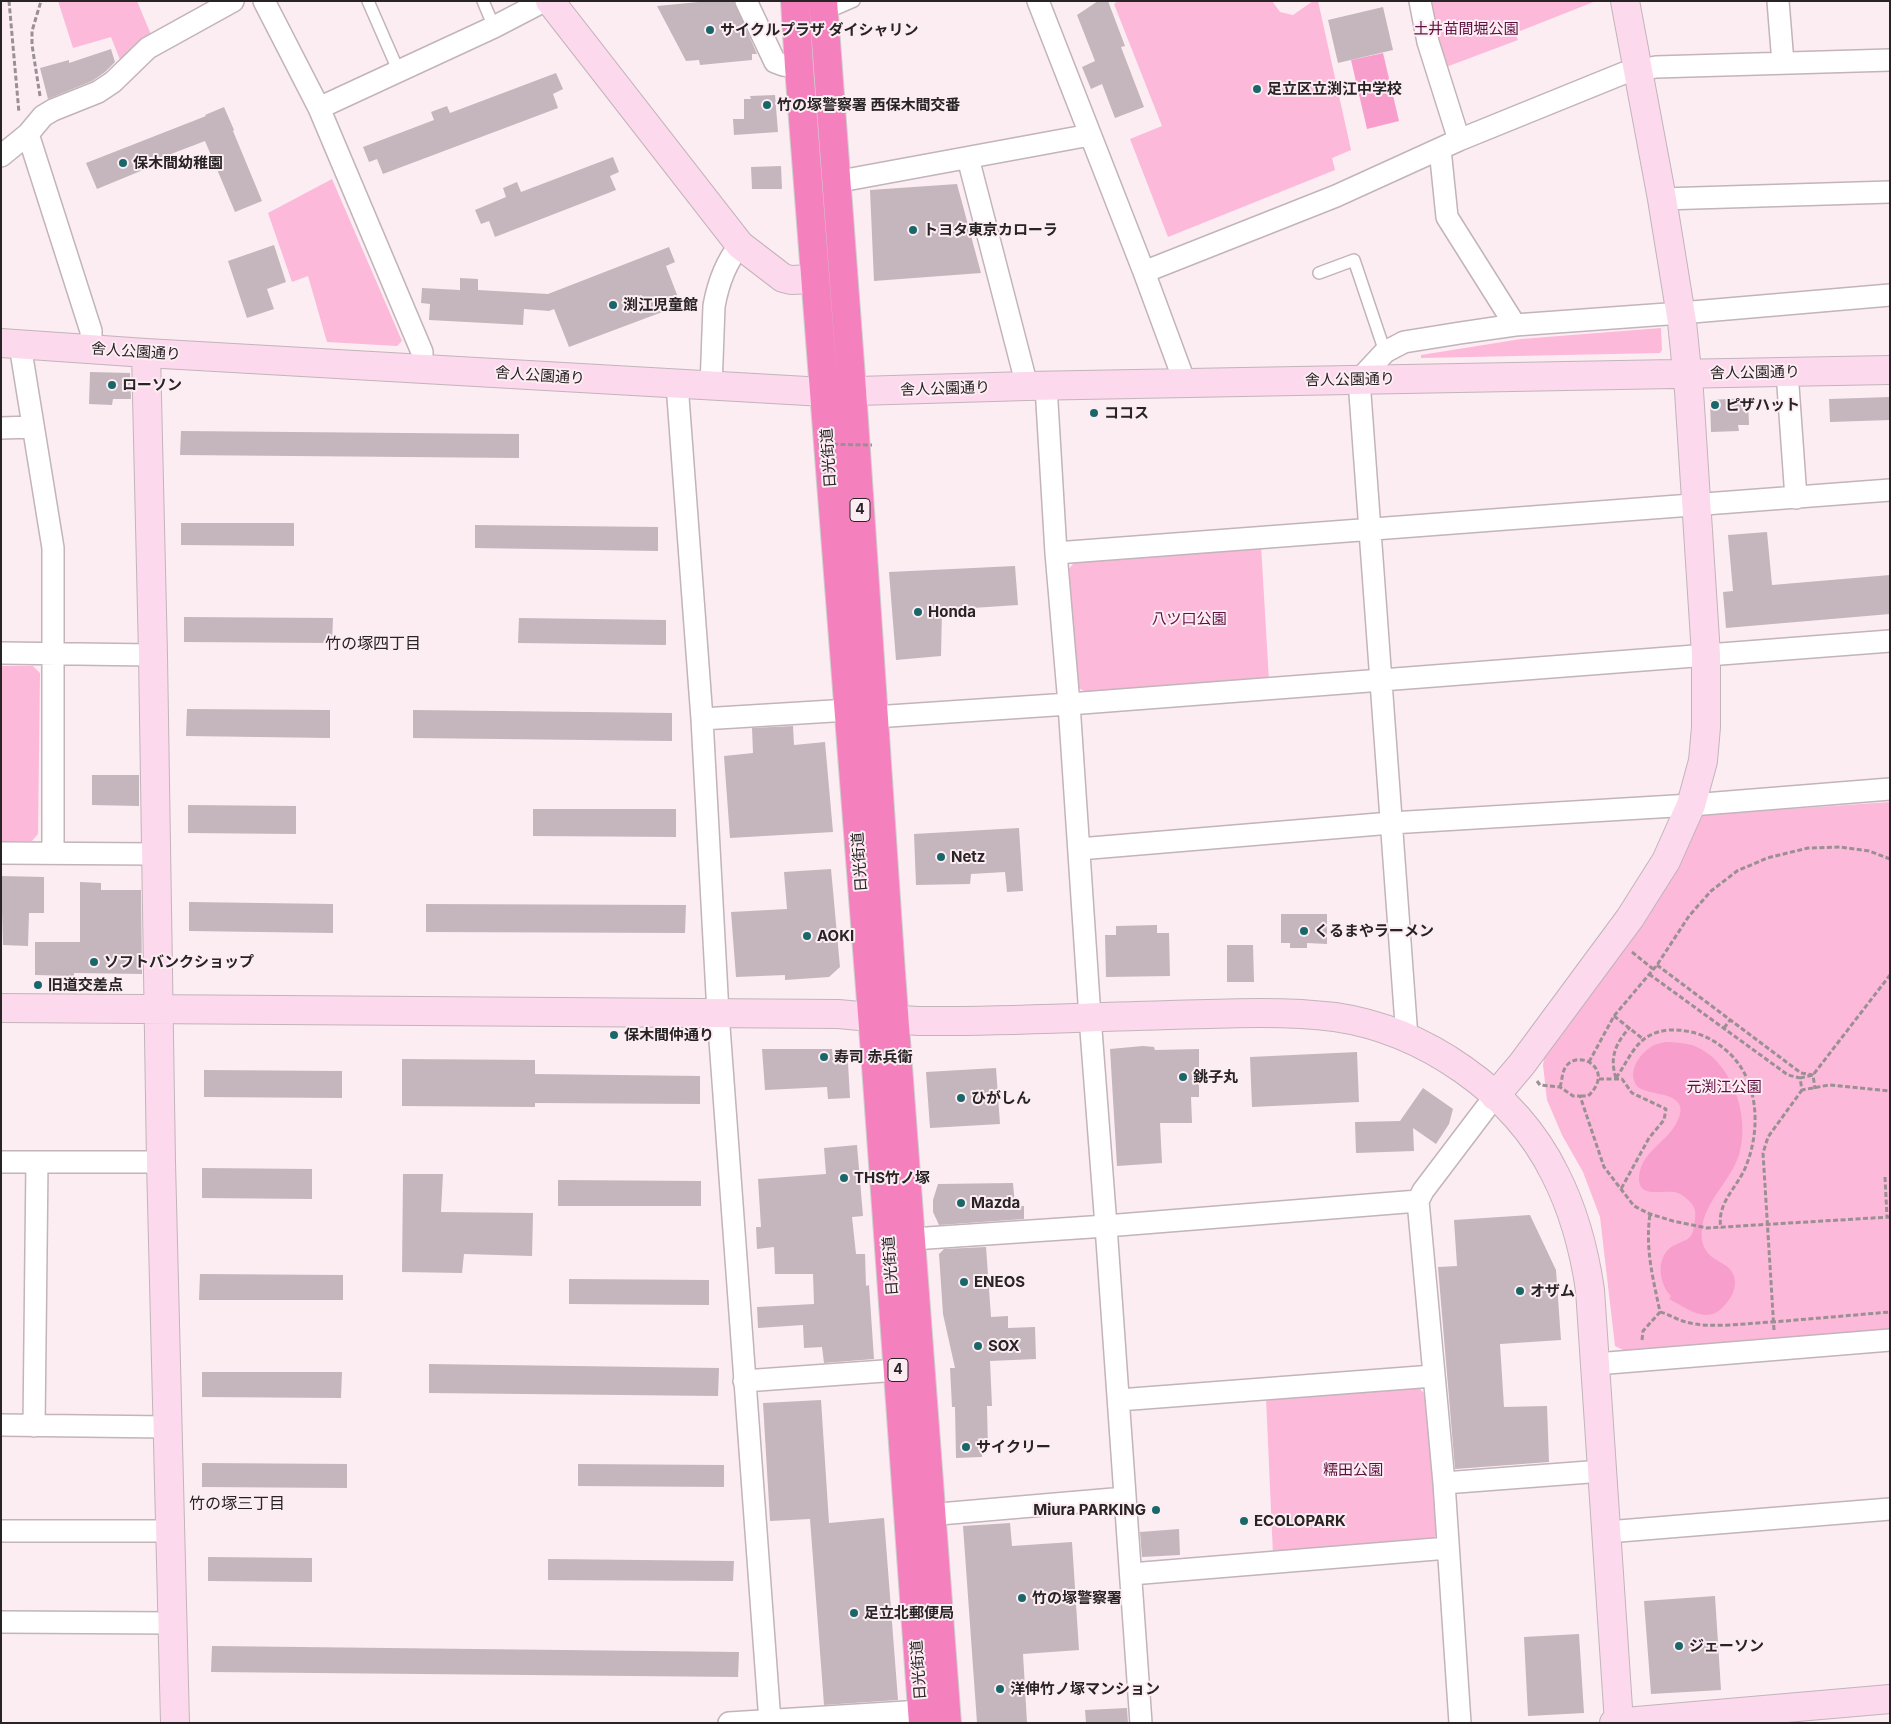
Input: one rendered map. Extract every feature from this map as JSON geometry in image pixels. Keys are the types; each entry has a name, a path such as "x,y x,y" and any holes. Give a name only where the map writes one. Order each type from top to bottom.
{"highway":[{"name":"日光街道","path":"795,1 848,710 883,1018 912,1239 921,1515 922,1717"},
{"name":"日光街道","path":"823,8 874,717 883,1018 898,1370 921,1515 948,1723"}],"street":[{"path":"1,156 24,137 43,116 98,92 113,82 148,48 233,1"},
{"path":"264,1 319,108 422,352 422,368"},
{"path":"319,108 494,27 544,1"},
{"path":"550,1 740,245 783,278 791,280 815,279"},
{"path":"746,1 775,62 799,67"},
{"path":"1038,1 1144,272 1185,384"},
{"path":"1420,1 1450,145 1448,217 1516,325"},
{"path":"1460,1723 1444,1483 1418,1201 1422,1191 1522,1064 1630,918 1666,861 1691,805 1702,761 1706,727 1706,655 1687,374 1681,313 1625,1"},
{"path":"1778,1 1784,63"},
{"path":"1144,272 1336,196 1450,145 1624,73 1656,67 1890,60"},
{"path":"835,182 1090,135"},
{"path":"24,137 90,331 90,349"},
{"path":"968,158 1036,386 1056,553 1080,849 1090,1017 1141,1723"},
{"path":"1662,199 1890,192"},
{"path":"711,387 716,294 730,257 740,245"},
{"path":"1408,1038 1359,380 1385,352 1404,342 1516,325 1890,295"},
{"path":"11,344 32,427 53,548 53,853"},
{"name":"舎人公園通り","path":"11,344 711,387 824,392 1036,386 1890,370"},
{"path":"146,353 160,1009 161,1162 172,1531 175,1723"},
{"path":"1787,372 1796,498"},
{"path":"677,384 702,720 718,1014 770,1722"},
{"path":"1,428 32,427"},
{"path":"1056,553 1890,490"},
{"path":"874,717 1890,642"},
{"path":"1,653 153,655"},
{"path":"702,720 848,710"},
{"path":"1080,849 1391,823 1691,805 1890,790"},
{"path":"1,853 156,854"},
{"path":"1,1008 838,1014 883,1018 1309,1014 1373,1026 1408,1038 1443,1056 1478,1081 1518,1119 1538,1145 1554,1172 1578,1228 1586,1261 1590,1290 1619,1722"},
{"path":"1,1162 161,1162"},
{"path":"34,1426 37,1162"},
{"path":"912,1239 1106,1226 1418,1201"},
{"path":"1596,1364 1890,1340"},
{"path":"744,1381 898,1370"},
{"path":"1119,1400 1434,1376"},
{"path":"1,1425 168,1427"},
{"path":"1444,1483 1602,1471"},
{"path":"921,1515 1125,1498"},
{"path":"1606,1532 1890,1509"},
{"path":"1,1531 172,1531"},
{"path":"1131,1574 1448,1548"},
{"path":"1,1622 173,1623"},
{"path":"1614,1723 1890,1700"},
{"path":"729,1723 922,1717"}],"lane":[{"path":"368,1 399,72"},
{"path":"483,1 494,27"},
{"path":"823,8 854,1"},
{"path":"1319,273 1354,260 1385,352"}],"path":[{"path":"9,1 24,137"},
{"path":"40,1 32,31 32,45 43,116"},
{"path":"818,444 872,445"},
{"path":"1589,1062 1614,1016 1657,965 1689,916 1711,891 1736,871 1767,858 1808,848 1840,847 1869,851 1890,859"},
{"path":"1629,950 1653,968"},
{"path":"1657,965 1801,1073 1813,1075"},
{"path":"1649,974 1788,1075 1800,1078 1813,1075 1890,976"},
{"path":"1614,1016 1643,1039"},
{"path":"1724,1028 1730,1020"},
{"path":"1616,1078 1612,1062 1614,1050 1623,1034 1630,1027"},
{"path":"1616,1078 1631,1053 1643,1039 1653,1033 1674,1030 1701,1034 1722,1045 1732,1056 1746,1076 1754,1102 1753,1143 1746,1168 1722,1209 1721,1228"},
{"path":"1536,1080 1540,1086 1560,1087 1572,1096 1588,1096 1598,1085 1598,1070 1589,1062 1578,1060 1567,1065 1560,1087"},
{"path":"1813,1075 1815,1089"},
{"path":"1773,1338 1763,1153 1768,1137 1802,1090 1800,1078"},
{"path":"1599,1079 1622,1079 1632,1093 1666,1109 1664,1120 1648,1138 1621,1189"},
{"path":"1802,1090 1829,1085 1890,1091"},
{"path":"1580,1096 1604,1167 1634,1206 1650,1214 1690,1226 1721,1228 1888,1217 1885,1178"},
{"path":"1650,1214 1647,1236 1651,1271 1660,1312"},
{"path":"1660,1312 1686,1322 1714,1325 1890,1312"},
{"path":"1640,1360 1643,1331 1660,1312"}],"green space":[{"path":"58,1 137,1 152,37 122,65 111,37 73,48"},
{"path":"1118,1 1272,1 1280,12 1293,15 1313,1 1318,1 1351,150 1332,158 1335,170 1168,237 1130,139 1162,126 1114,4"},
{"name":"土井苗間堀公園","path":"1432,1 1596,1 1515,33 1518,40 1446,67 1439,44"},
{"path":"332,179 402,341 397,346 327,342 308,276 292,282 268,213"},
{"path":"1661,328 1662,350 1660,353 1421,358 1421,355 1521,339"},
{"name":"八ツ口公園","path":"1261,545 1269,681 1091,694 1078,688 1069,569 1076,560"},
{"path":"1,666 33,666 40,673 38,834 32,841 1,841"},
{"name":"元渕江公園","path":"1890,802 1890,1333 1627,1352 1615,1346 1600,1217 1583,1172 1562,1135 1547,1100 1543,1065 1546,1048 1701,815"},
{"name":"糯田公園","path":"1417,1386 1425,1394 1439,1528 1432,1543 1273,1555 1266,1398"}],"shaded area":[{"path":"1383,53 1399,121 1367,129 1351,60"},
{"path":"1665,1042 1692,1045 1706,1052 1728,1076 1740,1107 1742,1140 1739,1155 1731,1172 1710,1205 1703,1222 1704,1247 1710,1255 1728,1267 1732,1272 1735,1282 1730,1298 1723,1307 1710,1315 1696,1313 1669,1299 1671,1296 1664,1285 1661,1272 1663,1258 1670,1248 1690,1237 1694,1228 1694,1207 1687,1198 1678,1193 1653,1192 1643,1189 1640,1186 1639,1180 1643,1163 1671,1131 1680,1113 1680,1105 1675,1099 1642,1089 1637,1086 1634,1080 1633,1074 1636,1062 1644,1052 1654,1045"}],"building":[{"name":"サイクルプラザ ダイシャリン","path":"709,1 734,1 757,54 752,54 752,60 700,65 699,60 686,61 657,6"},
{"path":"1098,1 1108,1 1125,46 1121,47 1144,107 1115,118 1102,84 1091,89 1082,67 1095,61 1077,15"},
{"path":"1383,7 1393,50 1338,63 1328,20"},
{"path":"111,49 115,62 105,72 92,81 48,99 40,68 69,60 69,63"},
{"path":"556,73 563,89 553,94 558,108 383,174 377,159 369,162 363,147 434,120 431,112 447,106 450,113"},
{"path":"775,95 778,132 734,135 733,119 744,119 744,99 751,99 750,96"},
{"path":"224,107 262,201 235,212 205,141 158,159 160,163 97,189 86,163 206,116"},
{"path":"613,157 619,172 610,176 616,190 495,237 489,221 481,224 475,210 506,197 503,188 517,182 521,192"},
{"path":"781,166 782,189 752,189 751,167"},
{"path":"957,184 981,273 874,281 870,190"},
{"path":"274,245 286,282 267,289 274,309 247,318 228,261"},
{"path":"669,247 675,262 666,266 681,305 569,347 554,309 549,311 524,309 523,325 429,320 430,304 421,303 422,288 460,290 460,278 478,279 478,290 548,294"},
{"path":"90,372 130,373 131,399 113,399 112,405 89,404"},
{"path":"1890,397 1890,420 1830,422 1829,399"},
{"path":"1748,398 1749,425 1738,425 1739,431 1711,432 1710,400"},
{"path":"181,431 519,434 519,458 180,455"},
{"path":"181,523 294,523 294,546 181,545"},
{"path":"475,525 658,527 658,551 475,548"},
{"path":"1767,532 1772,585 1890,575 1890,614 1726,628 1723,592 1733,591 1728,535"},
{"path":"1015,566 1018,605 942,610 941,656 896,660 889,572"},
{"path":"184,617 333,618 332,643 184,642"},
{"path":"519,618 666,620 666,645 518,643"},
{"path":"187,709 330,710 330,738 186,736"},
{"path":"413,710 672,713 672,741 413,738"},
{"path":"793,726 794,745 825,742 833,832 730,838 724,756 753,753 752,728"},
{"path":"92,775 139,775 139,806 92,805"},
{"path":"188,805 296,806 296,834 188,833"},
{"path":"533,809 676,809 676,837 533,836"},
{"path":"1019,828 1023,891 1007,892 1005,872 971,874 970,884 916,885 914,834"},
{"path":"831,869 840,967 829,977 785,980 785,975 736,977 731,912 787,909 784,872"},
{"path":"1,876 44,877 44,913 29,913 28,946 3,945"},
{"path":"80,882 101,883 101,890 141,890 142,974 74,973 74,976 35,975 35,942 80,942"},
{"path":"189,902 333,904 333,933 189,931"},
{"path":"426,904 686,905 685,933 426,932"},
{"path":"1281,914 1327,914 1327,944 1307,943 1307,948 1290,948 1290,943 1281,943"},
{"path":"1157,925 1157,933 1169,933 1170,976 1106,977 1105,935 1116,935 1116,926"},
{"path":"1227,945 1253,945 1254,982 1227,982"},
{"path":"1154,1047 1155,1050 1199,1049 1199,1097 1191,1097 1192,1123 1160,1123 1162,1163 1117,1166 1110,1049"},
{"path":"762,1049 832,1049 833,1059 842,1059 848,1063 850,1098 828,1099 827,1087 765,1090"},
{"path":"1357,1052 1359,1102 1252,1107 1250,1057"},
{"path":"402,1059 535,1060 535,1074 700,1076 700,1104 535,1103 535,1107 402,1106"},
{"path":"996,1068 1000,1124 930,1128 926,1072"},
{"path":"204,1070 342,1071 342,1098 204,1097"},
{"path":"1423,1088 1453,1109 1449,1124 1436,1144 1413,1128 1414,1151 1356,1153 1355,1122 1400,1121"},
{"path":"857,1145 863,1216 852,1217 856,1254 865,1254 866,1286 869,1285 874,1359 824,1363 822,1347 804,1348 803,1325 758,1328 757,1307 814,1304 813,1274 775,1274 774,1247 757,1249 756,1227 761,1227 758,1179 826,1174 824,1148"},
{"path":"202,1168 312,1169 312,1199 202,1198"},
{"path":"403,1174 443,1174 441,1212 533,1213 532,1256 464,1254 462,1273 402,1272"},
{"path":"558,1180 701,1181 701,1206 558,1206"},
{"path":"1013,1183 1015,1206 1024,1206 1024,1219 939,1225 933,1212 933,1200 938,1184"},
{"path":"1530,1215 1556,1270 1561,1340 1500,1344 1504,1407 1547,1406 1549,1462 1455,1469 1438,1267 1457,1266 1454,1220"},
{"path":"986,1247 991,1317 1008,1316 1008,1328 1035,1327 1036,1359 990,1361 992,1406 987,1406 988,1450 982,1450 982,1457 956,1458 955,1407 952,1407 950,1368 955,1368 943,1314 939,1254 944,1249"},
{"path":"200,1274 343,1275 343,1300 199,1300"},
{"path":"569,1279 709,1280 709,1305 569,1304"},
{"path":"429,1364 719,1368 718,1396 429,1393"},
{"path":"202,1372 342,1372 341,1398 202,1397"},
{"name":"足立北郵便局","path":"821,1400 829,1523 884,1518 898,1700 824,1705 810,1519 770,1521 763,1403"},
{"path":"202,1463 347,1464 347,1488 202,1487"},
{"path":"578,1464 724,1465 724,1487 578,1486"},
{"name":"竹の塚警察署","path":"1010,1523 1012,1546 1072,1542 1079,1650 1023,1654 1027,1723 977,1723 963,1526"},
{"path":"1179,1529 1180,1555 1142,1557 1140,1532"},
{"path":"208,1557 312,1558 312,1582 208,1581"},
{"path":"548,1559 734,1561 733,1581 548,1580"},
{"path":"1715,1596 1721,1690 1651,1694 1644,1601"},
{"path":"1579,1634 1584,1713 1528,1716 1524,1637"},
{"path":"212,1646 739,1652 738,1677 211,1672"},
{"path":"1127,1708 1128,1723 1086,1723 1085,1710"}],"place":[{"name":"サイクルプラザ ダイシャリン","path":"710,30"},
{"name":"足立区立渕江中学校","path":"1257,89"},
{"name":"竹の塚警察署 西保木間交番","path":"767,105"},
{"name":"保木間幼稚園","path":"123,163"},
{"name":"トヨタ東京カローラ","path":"913,230"},
{"name":"渕江児童館","path":"613,305"},
{"name":"ローソン","path":"112,385"},
{"name":"ピザハット","path":"1715,405"},
{"name":"ココス","path":"1094,413"},
{"name":"Honda","path":"918,612"},
{"name":"Netz","path":"941,857"},
{"name":"くるまやラーメン","path":"1304,931"},
{"name":"AOKI","path":"807,936"},
{"name":"ソフトバンクショップ","path":"94,962"},
{"name":"旧道交差点","path":"38,985"},
{"name":"保木間仲通り","path":"614,1035"},
{"name":"寿司 赤兵衛","path":"824,1057"},
{"name":"銚子丸","path":"1183,1077"},
{"name":"ひがしん","path":"961,1098"},
{"name":"THS竹ノ塚","path":"844,1178"},
{"name":"Mazda","path":"961,1203"},
{"name":"ENEOS","path":"964,1282"},
{"name":"オザム","path":"1520,1291"},
{"name":"SOX","path":"978,1346"},
{"name":"サイクリー","path":"966,1447"},
{"name":"Miura PARKING","path":"1156,1510"},
{"name":"ECOLOPARK","path":"1244,1521"},
{"name":"竹の塚警察署","path":"1022,1598"},
{"name":"足立北郵便局","path":"854,1613"},
{"name":"ジェーソン","path":"1679,1646"},
{"name":"洋伸竹ノ塚マンション","path":"1000,1689"}],"district":[{"name":"竹の塚四丁目","path":"373,644"},
{"name":"竹の塚三丁目","path":"237,1504"}]}
